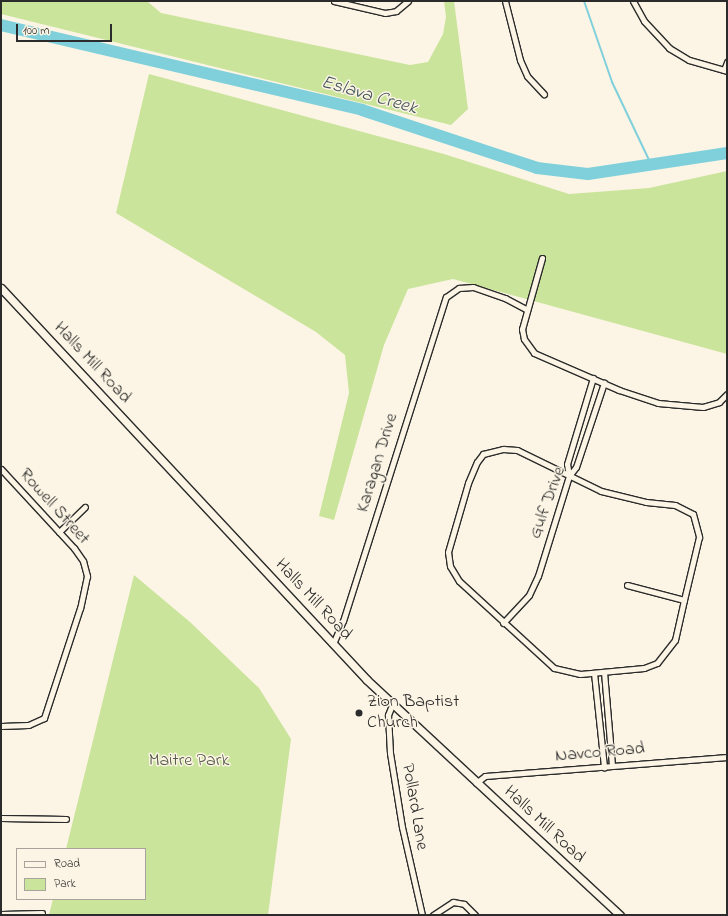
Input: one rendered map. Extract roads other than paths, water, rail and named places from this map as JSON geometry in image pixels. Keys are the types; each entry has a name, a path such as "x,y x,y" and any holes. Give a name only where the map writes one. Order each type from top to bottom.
{"street":[{"path":"334,1 385,13 396,11 408,1"},
{"path":"505,1 522,65 534,86 544,94"},
{"path":"633,1 644,21 668,48 689,60 726,71 727,62"},
{"path":"542,258 526,309 522,329 524,338 534,353 604,384 658,403 703,407 718,403 727,394"},
{"name":"Karagan Drive","path":"333,644 343,621 440,309 452,291 473,287 494,294 526,309"},
{"name":"Halls Mill Road","path":"1,288 333,644 392,705 620,915"},
{"path":"569,476 567,464 593,378"},
{"name":"Gulf Drive","path":"503,623 529,595 538,576 569,476 576,467 604,384"},
{"path":"577,430 587,433"},
{"path":"503,449 517,450 569,476 601,491 687,509 698,528 675,640 663,659 644,668 571,674 548,665 454,574 448,552 468,483 476,462 483,454 503,449"},
{"name":"Rowell Street","path":"1,469 60,532 83,561 87,585 58,681 44,718 28,725 1,726"},
{"path":"60,532 85,507"},
{"path":"627,585 684,600"},
{"path":"604,672 612,766"},
{"path":"594,673 604,767"},
{"name":"Pollard Lane","path":"392,705 388,715 390,753 402,827 422,915"},
{"name":"Navco Road","path":"476,783 485,776 727,757"},
{"path":"1,818 66,819"},
{"path":"433,915 453,902 464,904 475,915"},
{"path":"1,914 42,913"}],"waterway":[{"path":"584,1 612,82 651,164"},
{"name":"Eslava Creek","path":"1,25 362,110 537,168 588,174 727,153"}],"place":[{"name":"Zion Baptist Church","path":"359,713"}],"park label":[{"name":"Maitre Park","path":"189,761"}]}
